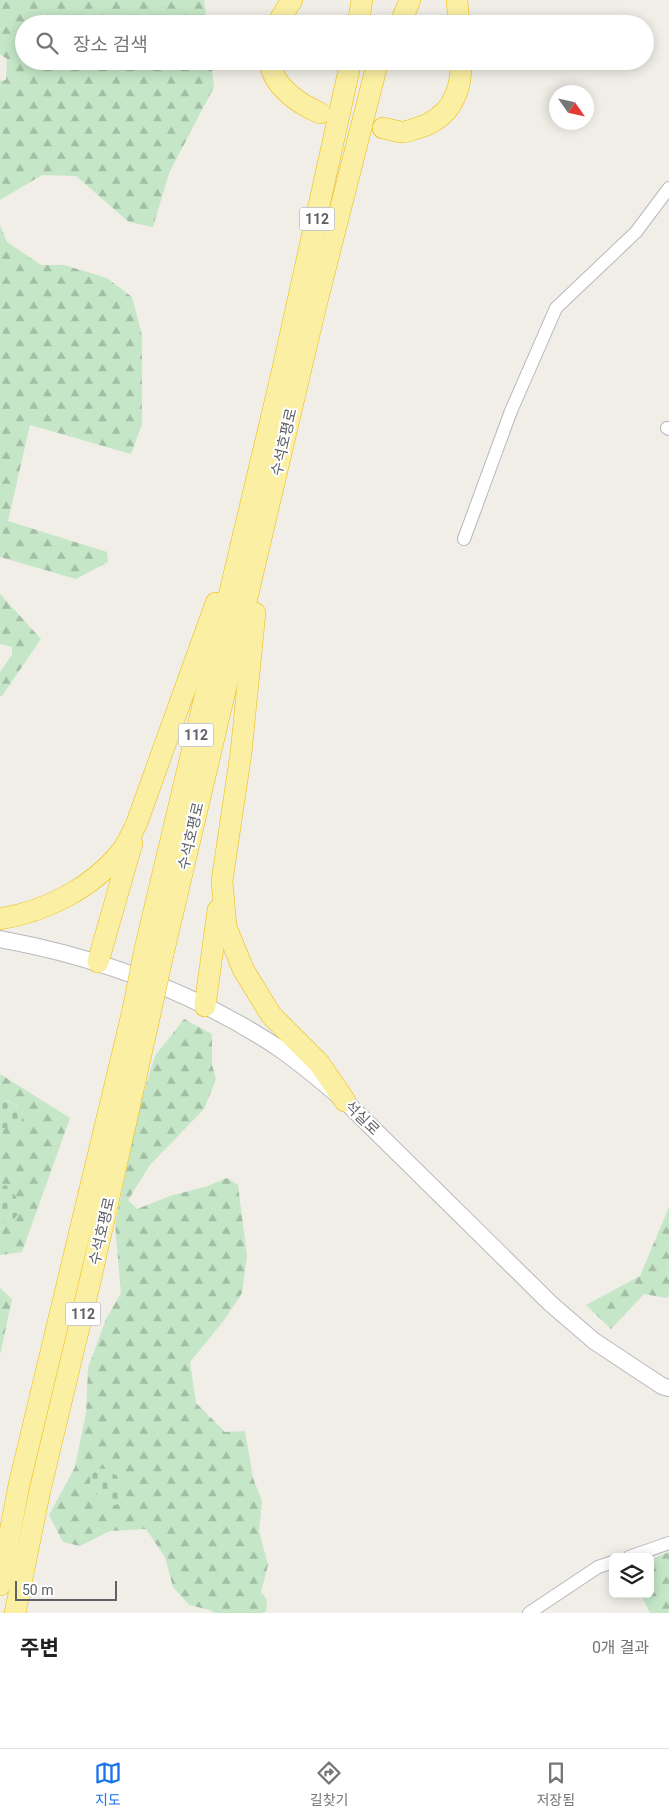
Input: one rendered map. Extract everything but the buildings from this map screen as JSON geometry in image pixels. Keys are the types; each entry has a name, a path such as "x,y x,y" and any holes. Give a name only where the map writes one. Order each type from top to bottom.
{"highway":[{"path":"283,15 292,0"},
{"path":"360,15 362,0"},
{"path":"390,15 394,0"},
{"path":"404,15 410,0"},
{"path":"457,0 458,15"},
{"path":"272,70 281,86 295,99 320,113"},
{"name":"수석호평로","path":"255,524 281,377 349,70"},
{"name":"수석호평로","path":"15,1613 40,1490 92,1273 154,952 255,524 316,305 376,70"},
{"path":"369,96 380,70"},
{"path":"383,128 404,132 428,125 446,111 457,96 462,78 462,70"},
{"path":"98,962 129,857 136,825 182,694 255,524"},
{"path":"205,1006 240,753 255,524"},
{"path":"0,919 22,915 49,905 70,895 98,876 122,851 136,825"},
{"path":"222,881 226,927 243,968 271,1015 319,1063 346,1101"},
{"name":"수석호평로","path":"0,1585 19,1485 142,1012"}],"street":[{"path":"464,539 510,411 556,308 636,232 669,188"},
{"name":"석실로","path":"0,939 39,946 98,962 174,991 231,1020 281,1050 346,1101 551,1304 594,1341 662,1386 669,1388"},
{"path":"640,1553 669,1543"},
{"path":"529,1613 598,1567 609,1563"}],"green space":[{"path":"0,0 204,0 206,15 15,15 15,70 212,70 214,87 169,173 153,227 129,222 76,176 42,175 0,200 0,81 6,80 7,59 0,54"},
{"path":"0,225 7,242 41,265 64,265 107,278 132,297 142,335 142,424 131,454 30,425 8,521 107,552 108,562 76,579 0,557"},
{"path":"0,594 41,639 2,696 0,696 0,672 12,655 12,647 0,644"},
{"path":"184,1019 212,1034 212,1065 216,1079 204,1109 150,1165 128,1200 137,1209 170,1196 208,1186 227,1178 238,1185 247,1256 242,1293 225,1319 190,1362 196,1403 225,1432 245,1431 253,1478 262,1501 259,1531 268,1565 261,1592 267,1600 266,1612 262,1613 215,1613 189,1605 173,1587 165,1557 146,1529 110,1531 80,1546 63,1542 49,1515 75,1467 86,1413 88,1368 106,1319 121,1293 115,1224 141,1101 155,1056"},
{"path":"0,1074 70,1118 22,1252 0,1255 0,1223 10,1223 6,1185 0,1187 0,1128 19,1128 18,1106 9,1101 0,1100"},
{"path":"0,1100 14,1104 24,1113 19,1128 0,1128"},
{"path":"6,1185 16,1197 20,1212 10,1223 0,1223 0,1187"},
{"path":"669,1207 669,1294 667,1298 644,1294 611,1329 586,1305 640,1276"},
{"path":"0,1288 12,1299 0,1355"},
{"path":"104,1468 122,1479 123,1502 112,1506 98,1496 90,1485 91,1471"},
{"path":"669,1552 669,1613 650,1613 642,1598 654,1598 654,1558"}]}
